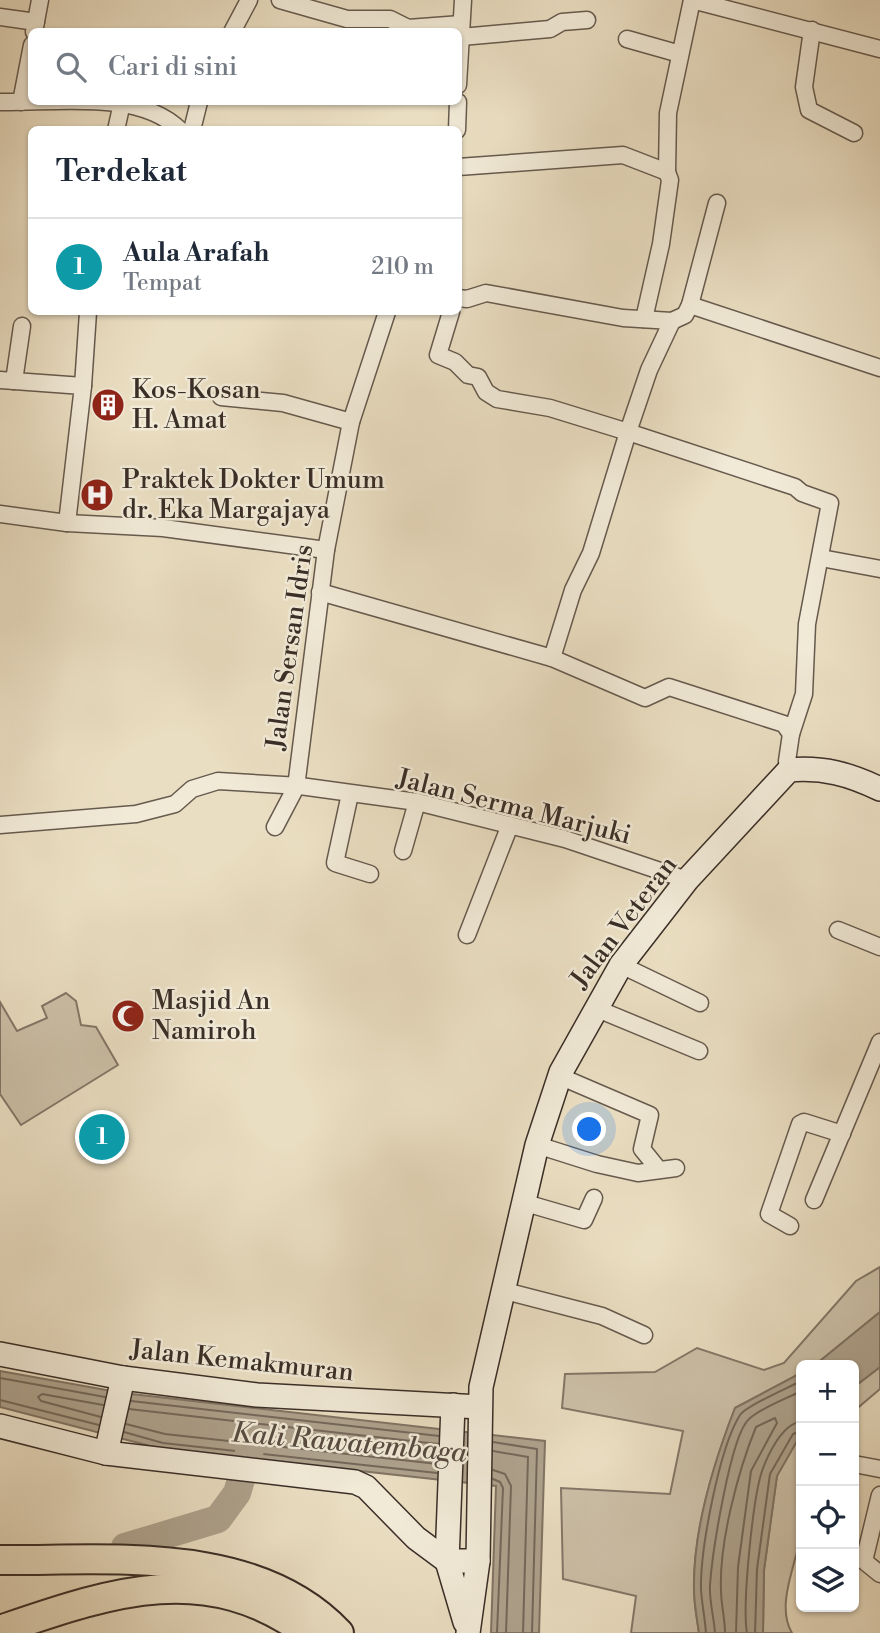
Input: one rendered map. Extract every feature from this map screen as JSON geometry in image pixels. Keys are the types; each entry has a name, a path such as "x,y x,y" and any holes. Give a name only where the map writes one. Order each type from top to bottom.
{"highway":[{"path":"0,1560 176,1564 237,1574 268,1585 302,1603 339,1633"},
{"path":"0,1630 85,1601 145,1589 203,1589 259,1604 307,1633"}],"street":[{"path":"0,17 35,27 40,0"},
{"path":"234,28 249,0"},
{"path":"280,0 347,19 390,19 408,28"},
{"path":"461,28 463,0"},
{"path":"644,319 661,244 670,180 667,172 668,113 692,0 880,49"},
{"path":"462,31 550,29 562,22 587,20"},
{"path":"812,30 804,87 809,110 854,133"},
{"path":"627,39 680,54"},
{"path":"21,102 28,66"},
{"path":"0,102 28,102"},
{"path":"117,126 122,105"},
{"path":"140,105 174,126"},
{"path":"193,126 198,105"},
{"path":"457,126 458,105"},
{"path":"462,167 623,155 667,172"},
{"path":"462,298 486,293 644,319 672,321 685,315 690,306 717,202"},
{"path":"690,306 880,368"},
{"path":"67,523 83,386 88,315"},
{"name":"Jalan Sersan Idris","path":"296,786 326,550 351,422 386,315"},
{"path":"450,315 438,355 455,362 468,375 478,377 490,396 510,403 550,408 628,432 763,475 795,487 802,494 829,501 831,505 807,624 804,695 791,734 787,761 789,770 816,768 852,775 880,789"},
{"path":"552,658 573,590 592,553 649,370 672,321"},
{"path":"22,326 7,380 83,386"},
{"path":"221,397 283,403 351,422"},
{"path":"0,514 67,523 163,528 326,550"},
{"path":"821,558 880,569"},
{"path":"320,592 552,658 645,698 669,687 680,690 784,724 791,734"},
{"name":"Jalan Veteran","path":"468,1633 478,1552 480,1408 500,1295 522,1202 559,1076 621,965 687,880 789,770"},
{"name":"Jalan Serma Marjuki","path":"0,825 136,814 175,804 192,789 218,781 322,787 350,794 417,802 565,839 687,880"},
{"path":"275,827 296,786"},
{"path":"350,794 335,863 370,874"},
{"path":"403,851 417,802"},
{"path":"467,935 510,825"},
{"path":"838,930 880,947"},
{"path":"621,965 700,1003"},
{"path":"595,1008 699,1051"},
{"path":"814,1200 880,1044"},
{"path":"537,1145 597,1164 638,1173 667,1169 642,1149 650,1115 559,1076"},
{"path":"790,1226 769,1214 800,1124 842,1134"},
{"path":"522,1202 583,1220 594,1198"},
{"path":"500,1295 602,1316 644,1335"},
{"name":"Jalan Kemakmuran","path":"0,1354 122,1381 452,1417 480,1408"},
{"path":"107,1450 122,1381"},
{"name":"Jalan Veteran","path":"452,1417 447,1552 468,1633"},
{"path":"0,1426 107,1450 217,1468 355,1482 366,1487 416,1538 447,1552 478,1552"},
{"path":"859,1465 880,1469"},
{"path":"880,1495 864,1561 880,1574"}],"shaded area":[{"path":"66,993 76,1001 81,1025 96,1027 118,1065 21,1125 0,1094 0,1002 17,1031 47,1018 42,1006"},
{"path":"880,1267 880,1312 821,1360 796,1360 796,1376 735,1408 713,1474 697,1544 694,1589 699,1633 631,1633 636,1596 563,1579 561,1488 670,1494 683,1431 562,1408 565,1374 655,1372 697,1348 764,1370 784,1363 856,1281"},
{"path":"880,1367 880,1389 859,1407 859,1383"},
{"path":"796,1443 796,1557 786,1597 787,1622 792,1633 763,1633 764,1570 777,1475"}],"water":[{"path":"880,1312 880,1367 859,1383 859,1360 821,1360"},
{"name":"Kali Rawatembaga","path":"0,1371 123,1393 545,1441 539,1633 491,1633 496,1486 162,1449 0,1407"},
{"path":"796,1376 796,1443 777,1476 764,1570 763,1633 699,1633 694,1589 697,1544 713,1474 735,1408"}],"waterway":[{"name":"Kali Rawatembaga","path":"125,1547 218,1519 237,1493 252,1443"}],"place":[{"name":"Kos-Kosan H. Amat","path":"108,405"},
{"name":"Praktek Dokter Umum dr. Eka Margajaya","path":"97,495"},
{"name":"Masjid An Namiroh","path":"128,1016"},
{"name":"Aula Arafah","path":"102,1137"}]}
